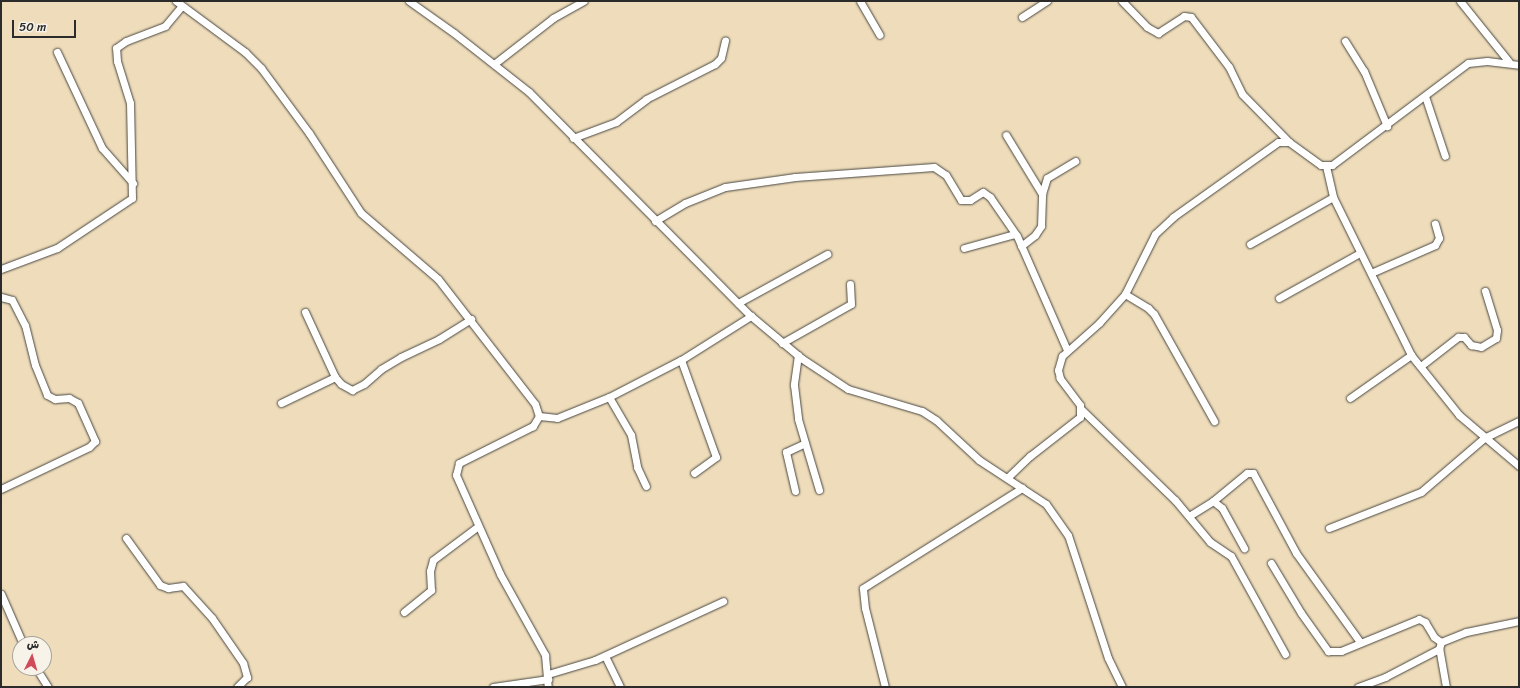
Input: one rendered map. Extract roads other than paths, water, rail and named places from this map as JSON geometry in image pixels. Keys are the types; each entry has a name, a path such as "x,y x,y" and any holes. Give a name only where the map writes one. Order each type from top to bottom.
{"street":[{"path":"176,1 245,52 262,68 296,114 361,213 438,279 523,385 536,404 539,416 533,426 465,459 456,468 458,484 477,527 500,574 543,649 548,664 548,687"},
{"path":"409,1 529,92 655,221 751,316 798,355 848,389 908,404 922,411 936,420 979,460 1046,504 1058,517 1068,535 1108,658 1122,687"},
{"path":"494,64 553,18 584,1"},
{"path":"860,1 880,35"},
{"path":"1022,17 1047,1"},
{"path":"1122,1 1147,26 1158,33 1184,16 1191,17 1225,62 1242,94 1289,142 1316,163 1326,166 1340,160 1387,126 1468,63 1487,60 1509,62 1519,65"},
{"path":"1460,1 1509,62"},
{"path":"1,269 42,254 71,240 132,198 133,183 130,103 116,48 126,41 165,26 182,6"},
{"path":"573,138 616,122 646,99 715,64 721,58 725,40"},
{"path":"1345,40 1364,71 1387,126"},
{"path":"57,52 102,148 133,183"},
{"path":"1425,96 1445,156"},
{"path":"1006,134 1042,194"},
{"path":"1285,654 1237,564 1231,556 1210,542 1189,516 1109,434 1082,409 1060,378 1058,370 1062,356 1099,323 1125,294 1162,227 1271,145 1283,141 1289,142"},
{"path":"1022,246 1035,236 1041,226 1042,194 1047,178 1075,161"},
{"path":"1326,166 1333,197 1412,355 1422,365 1459,415 1484,438 1519,466"},
{"path":"655,221 684,203 725,187 795,177 934,167 946,175 961,200 970,200 983,192 988,194 1022,246 1068,350"},
{"path":"1250,244 1333,197"},
{"path":"1371,273 1435,245 1439,238 1435,224"},
{"path":"964,248 1015,234"},
{"path":"1279,298 1360,253"},
{"path":"738,303 827,254"},
{"path":"782,342 850,304 850,284"},
{"path":"1422,365 1458,338 1464,338 1471,346 1481,347 1496,338 1497,330 1485,291"},
{"path":"1125,294 1148,308 1154,314 1214,421"},
{"path":"1,297 12,300 25,325 34,365 47,395 55,399 69,398 78,403 95,441 89,447 1,489"},
{"path":"305,312 335,377 346,388 357,388 381,370 471,319"},
{"path":"539,416 557,418 609,397 681,360 751,316"},
{"path":"798,355 794,391 798,420 819,490"},
{"path":"1350,398 1412,355"},
{"path":"681,360 716,457 694,473"},
{"path":"281,403 335,377"},
{"path":"609,397 631,435 637,467 646,486"},
{"path":"1007,478 1030,456 1078,419 1082,409"},
{"path":"1329,528 1421,492 1484,438 1519,421"},
{"path":"795,491 786,452 805,443"},
{"path":"1189,516 1214,501 1247,472 1253,473 1296,553 1360,642"},
{"path":"886,687 865,608 863,588 1022,488"},
{"path":"1214,501 1222,508 1244,548"},
{"path":"404,612 431,590 430,571 433,560 477,527"},
{"path":"126,538 160,585 168,588 183,586 212,618 246,671 245,680 237,687"},
{"path":"1271,564 1325,649 1337,652 1419,619 1425,622 1440,646 1446,687"},
{"path":"1,594 4,612 18,636"},
{"path":"493,687 548,676 581,666 723,601"},
{"path":"1358,687 1385,677 1466,632 1519,621"},
{"path":"605,656 620,687"},
{"path":"41,676 48,687"}]}
